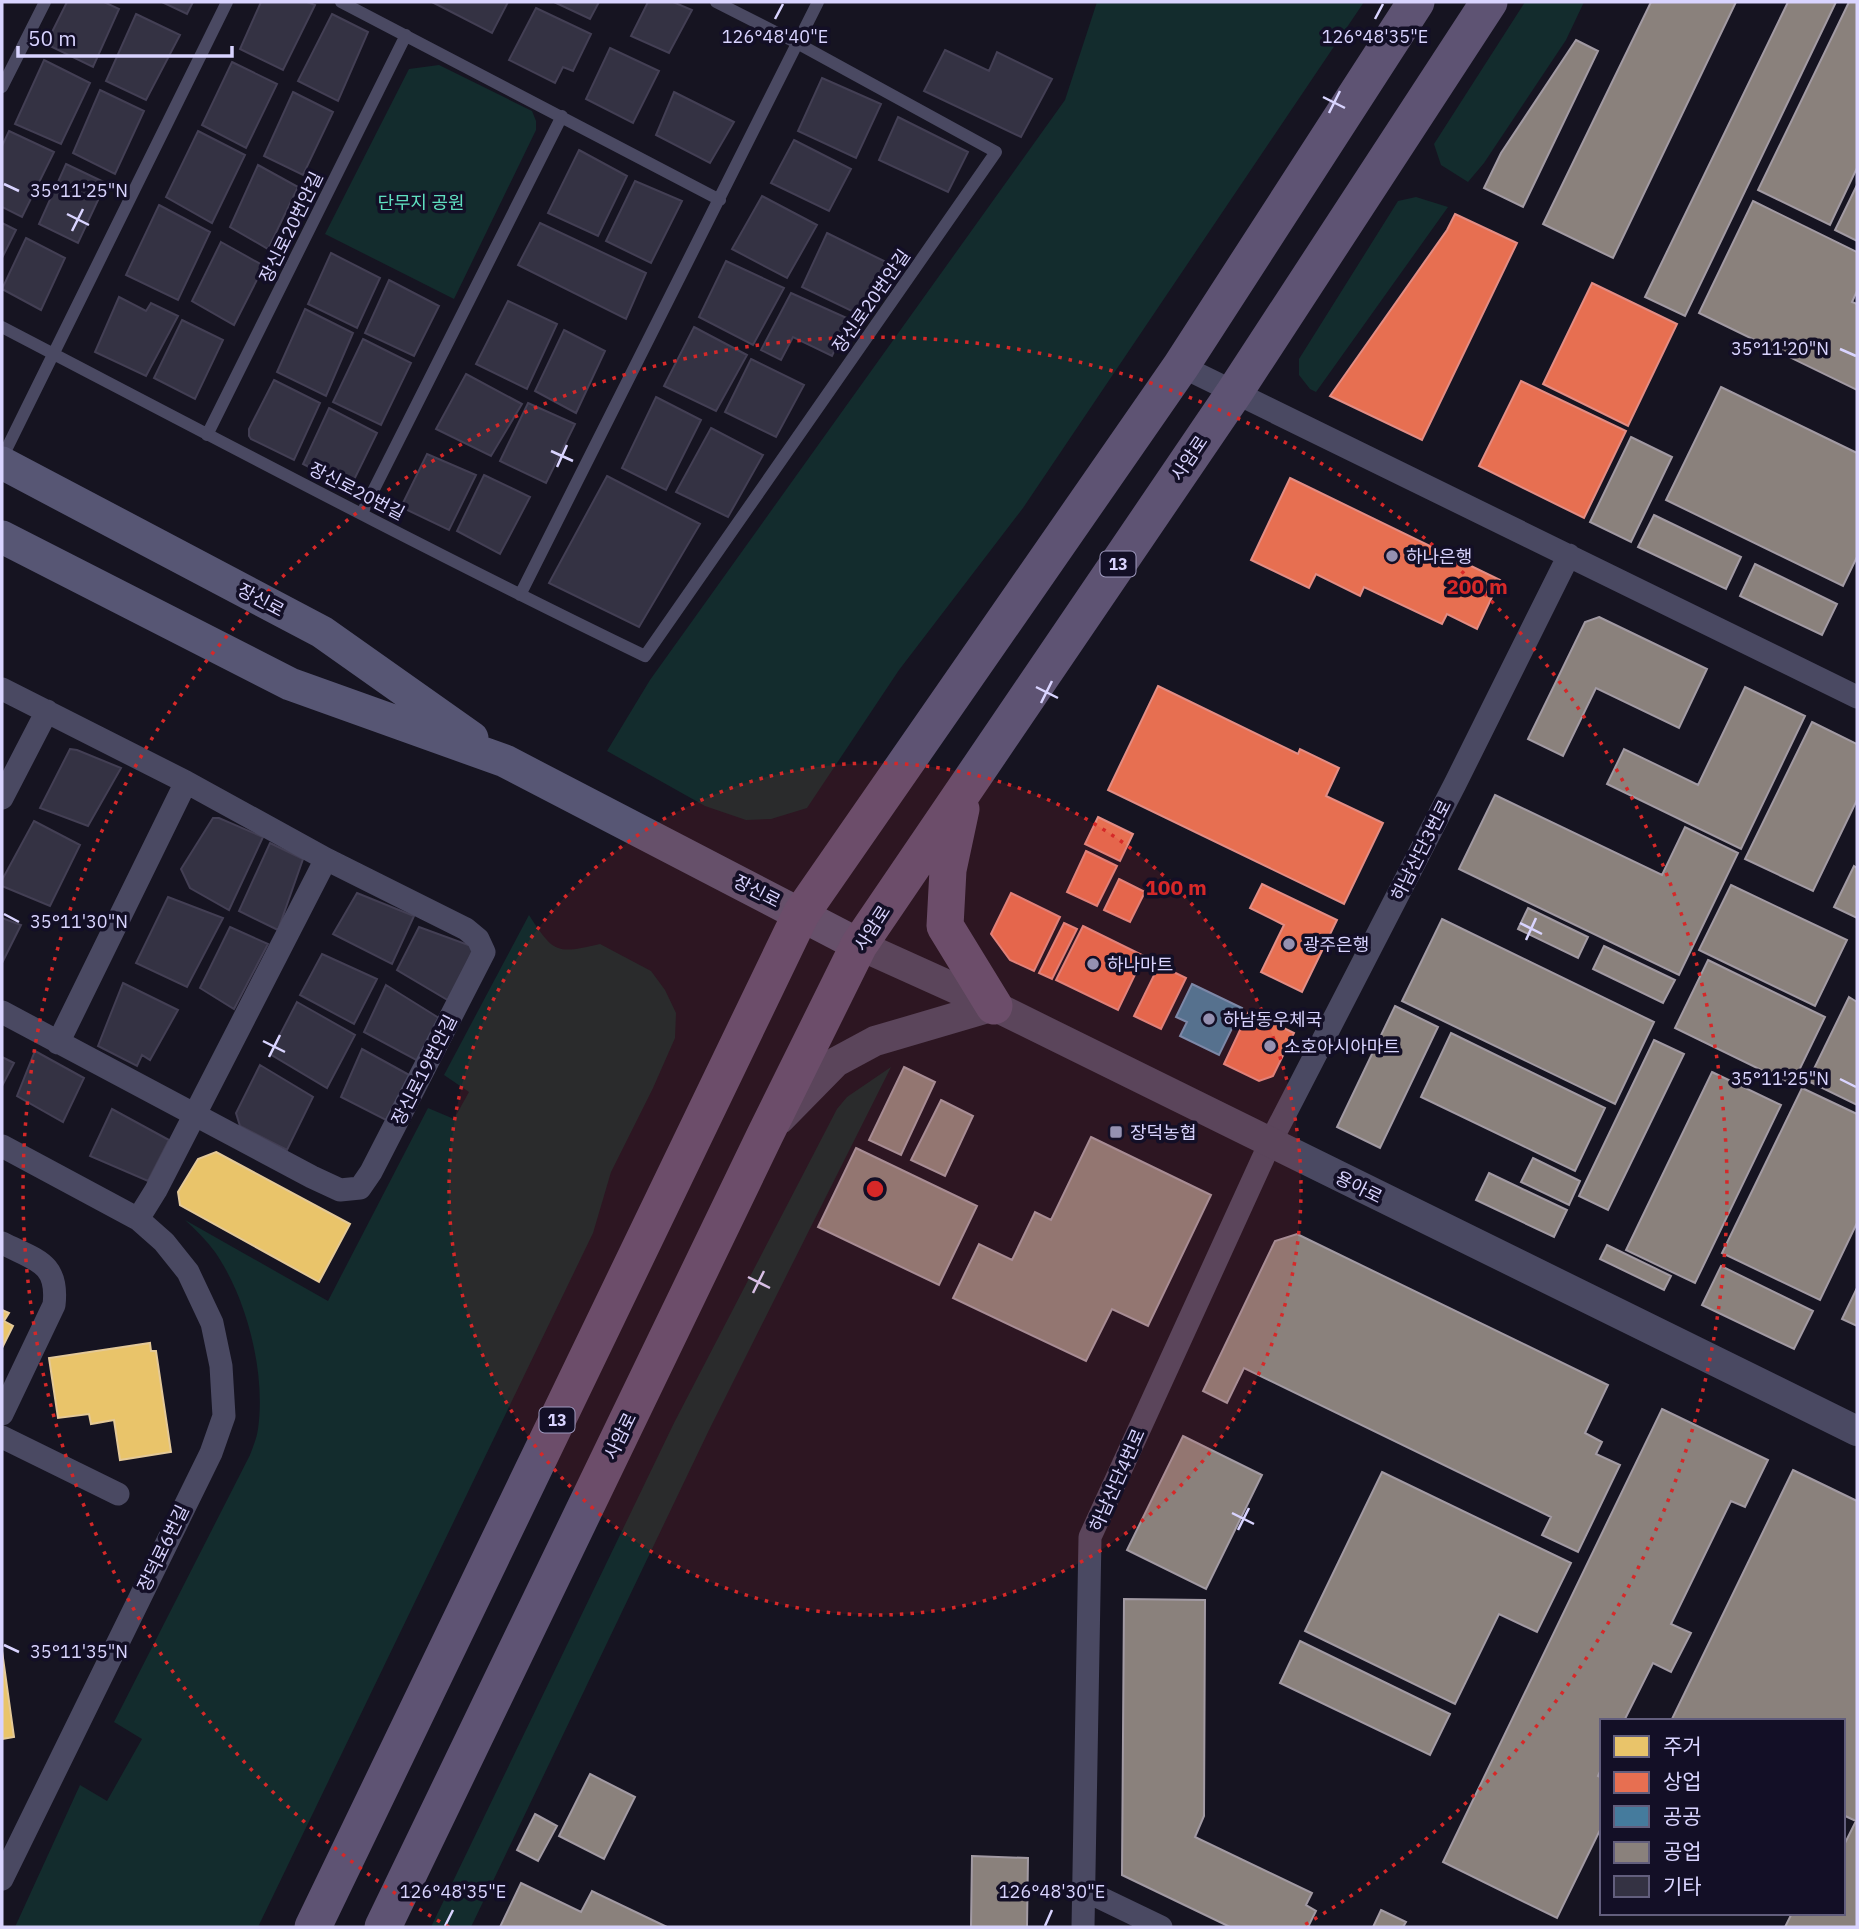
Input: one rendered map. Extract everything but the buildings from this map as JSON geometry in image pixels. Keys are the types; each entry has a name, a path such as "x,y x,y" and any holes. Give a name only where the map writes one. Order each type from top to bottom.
{"main road":[{"name":"13","path":"313,1927 801,914 1181,366 1416,2"},
{"name":"사암로","path":"383,1927 859,945 1234,393 1489,2"},
{"name":"장신로","path":"2,463 322,632 505,761"},
{"name":"장신로","path":"2,537 290,684 505,761 859,945"},
{"path":"965,789 948,870 945,926 994,1006"}],"street":[{"path":"1181,366 1857,697"},
{"name":"하남산단3번로","path":"1270,1143 1455,784 1569,555"},
{"name":"장신로19번안길","path":"2,689 186,782 326,859 466,929 478,939 484,951 371,1172 360,1188 340,1190 2,1012"},
{"path":"2,798 47,710"},
{"path":"58,1043 186,782"},
{"path":"138,1219 156,1190 326,859"},
{"name":"용아로","path":"859,945 994,1006 1857,1431"},
{"path":"765,1135 836,1062 875,1041 994,1006"},
{"name":"하남산단4번로","path":"1083,1927 1090,1538 1270,1143"},
{"name":"장덕로6번길","path":"2,1146 138,1219 164,1242 188,1272 212,1323 221,1366 224,1416 211,1453 2,1879"},
{"path":"2,1243 47,1267 56,1286 54,1305 2,1414"},
{"path":"2,1437 118,1494"},
{"path":"1084,1891 1161,1927"}],"lane":[{"path":"2,87 45,2"},
{"path":"2,458 227,2"},
{"path":"341,2 720,200"},
{"name":"장신로20번안길","path":"645,656 996,152 797,43 716,2"},
{"path":"520,595 818,2"},
{"name":"장신로20번안길","path":"207,435 407,35"},
{"path":"362,513 562,116"},
{"name":"장신로20번길","path":"2,327 207,435 645,656"}],"green space":[{"path":"1097,2 1364,2 1023,508 899,670 807,808 771,819 746,820 705,806 607,751 650,680 1065,100"},
{"path":"1525,2 1584,2 1566,40 1484,163 1468,182 1441,165 1434,144"},
{"name":"단무지 공원","path":"439,65 532,111 536,121 536,130 454,299 325,234 409,69"},
{"path":"1416,197 1448,207 1316,392 1310,389 1299,375 1299,359 1398,201"},
{"path":"529,915 551,944 558,948 565,950 600,944 651,971 665,990 676,1013 675,1038 611,1172 593,1233 258,1927 15,1927 80,1785 107,1801 142,1739 114,1722 250,1455 257,1435 259,1384 252,1337 245,1313 215,1252 185,1220 328,1301 428,1108 454,1119 469,1092 444,1075"},
{"path":"891,1067 709,1430 471,1927 431,1927 674,1423 837,1109 847,1097"}],"place":[{"name":"하나은행","path":"1392,556"},
{"name":"광주은행","path":"1289,944"},
{"name":"하나마트","path":"1093,964"},
{"name":"하남동우체국","path":"1209,1019"},
{"name":"소호아시아마트","path":"1270,1046"},
{"name":"장덕농협","path":"1116,1132"}]}
